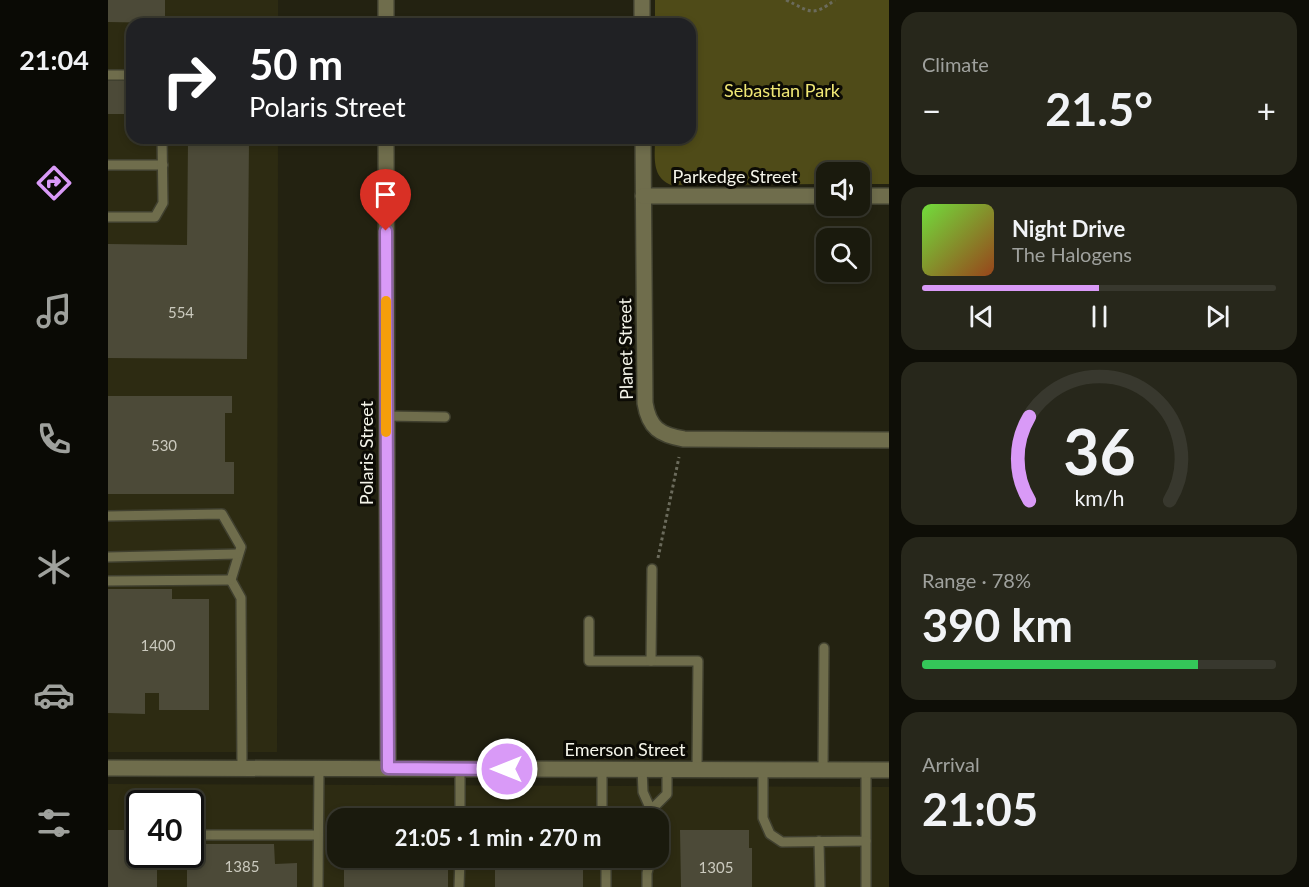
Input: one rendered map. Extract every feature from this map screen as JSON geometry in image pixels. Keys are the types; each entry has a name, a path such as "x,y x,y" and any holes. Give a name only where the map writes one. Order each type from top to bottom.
{"street":[{"path":"386,0 386,18"},
{"path":"642,0 642,18"},
{"name":"Polaris Street","path":"386,144 388,768"},
{"name":"Planet Street","path":"643,144 645,403 647,416 653,426 671,437 684,439 889,440"},
{"name":"Parkedge Street","path":"643,196 816,196"},
{"path":"870,196 889,196"},
{"name":"Emerson Street","path":"108,768 889,770"}],"lane":[{"path":"108,75 126,75"},
{"path":"108,217 155,217 163,202 162,144"},
{"path":"108,165 162,165"},
{"path":"386,416 445,417"},
{"path":"108,516 222,514 241,547 231,580 241,598 242,768"},
{"path":"108,557 238,554"},
{"path":"651,661 652,569"},
{"path":"108,581 231,580"},
{"path":"589,621 590,661 698,661 697,770"},
{"path":"823,770 824,648"},
{"path":"318,887 319,768"},
{"path":"460,769 460,808"},
{"path":"602,769 602,808"},
{"path":"642,769 643,792 649,808"},
{"path":"656,808 667,794 667,769"},
{"path":"763,770 763,818 770,834 782,842 866,841"},
{"path":"866,770 866,887"},
{"path":"204,835 318,836"},
{"path":"819,841 820,887"},
{"path":"459,868 459,887"},
{"path":"606,868 606,887"},
{"path":"647,887 648,868"}],"path":[{"path":"786,0 814,12 835,0"},
{"path":"652,569 656,567 679,457"}],"shaded area":[{"path":"108,0 278,0 278,18 126,18 126,144 278,144 277,752 108,752"},
{"path":"108,784 889,787 889,887 108,887"}],"green space":[{"name":"Sebastian Park","path":"655,0 889,0 889,184 870,184 870,162 816,162 816,184 671,185 660,177 655,165 655,144 696,144 696,18 655,18"}],"building":[{"path":"108,0 165,0 165,18 126,18 126,22 108,22"},
{"path":"108,80 126,81 126,114 108,114"},
{"path":"188,144 249,144 247,359 108,358 108,244 187,245"},
{"path":"108,396 232,396 232,413 225,413 225,462 234,462 234,494 108,494"},
{"path":"108,589 172,589 172,599 209,599 209,710 159,710 159,693 145,693 145,714 108,713"},
{"path":"108,830 126,830 126,868 157,868 157,887 108,887"},
{"path":"680,830 749,830 749,848 752,848 752,887 681,887"},
{"path":"204,844 274,844 275,864 297,863 297,887 187,887 187,868 204,868"},
{"path":"344,868 448,868 448,887 344,887"},
{"path":"495,868 583,868 583,887 495,887"}],"slow traffic":[{"path":"386,301 386,432"}],"route":[{"path":"386,231 388,768 507,769"}]}
